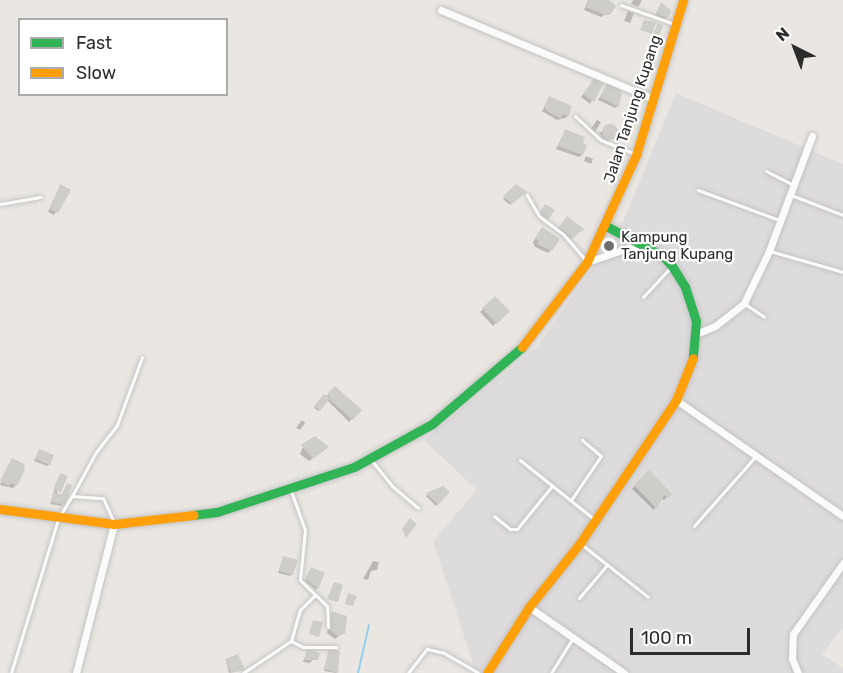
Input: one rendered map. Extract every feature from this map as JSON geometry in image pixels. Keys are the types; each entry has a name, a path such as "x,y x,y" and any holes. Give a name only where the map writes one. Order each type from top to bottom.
{"main road":[{"name":"Jalan Tanjung Kupang","path":"0,508 58,519 114,524 217,512 291,491 371,459 432,424 511,359 555,309 587,262 606,226 636,155 683,0"},
{"path":"488,673 529,607 580,543 676,400 693,359 698,333 685,287 672,266 663,256 637,245 606,226"}],"street":[{"path":"441,10 654,99"},
{"path":"698,333 715,326 744,303 769,251 812,135"},
{"path":"587,262 637,245"},
{"path":"676,400 843,516"},
{"path":"76,673 114,524"},
{"path":"798,673 792,660 793,634 843,563"},
{"path":"529,607 624,673"}],"lane":[{"path":"621,5 676,25"},
{"path":"575,116 601,140 636,155"},
{"path":"766,171 793,185"},
{"path":"698,190 781,221"},
{"path":"527,195 539,216 564,235 587,262"},
{"path":"790,195 843,215"},
{"path":"0,204 40,197"},
{"path":"769,251 843,272"},
{"path":"643,297 672,266"},
{"path":"744,303 764,317"},
{"path":"11,673 58,519 96,453 117,425 142,357"},
{"path":"571,500 601,456 582,440"},
{"path":"694,526 756,456"},
{"path":"371,459 392,486 418,508"},
{"path":"520,460 595,520"},
{"path":"494,516 510,529 517,529 552,486"},
{"path":"291,491 305,530 300,580 327,606 328,627"},
{"path":"72,496 103,498 114,524"},
{"path":"580,543 648,597"},
{"path":"579,598 607,565"},
{"path":"243,673 291,640 300,610 315,595"},
{"path":"551,673 573,637"},
{"path":"291,640 303,647 336,647"},
{"path":"408,673 427,648 444,653 478,673"},
{"path":"253,667 253,673"}],"shaded area":[{"path":"676,93 843,164 843,628 822,654 843,668 843,673 476,673 433,541 477,490 424,440 535,349 619,231"}],"building":[{"path":"589,0 609,0 616,6 610,15 605,15 586,7"},
{"path":"661,2 671,10 668,18 656,14"},
{"path":"644,20 656,22 652,34 640,30"},
{"path":"658,23 663,26 657,41 651,38"},
{"path":"596,76 605,81 594,102 583,94"},
{"path":"608,81 622,91 619,107 600,97"},
{"path":"549,96 572,106 569,116 563,114 561,118 548,112 544,107"},
{"path":"610,124 616,126 618,132 616,138 610,140 604,138 602,132 604,126"},
{"path":"565,129 585,137 583,143 587,145 583,155 558,146"},
{"path":"60,184 71,190 58,213 50,209"},
{"path":"516,184 527,192 512,204 503,196"},
{"path":"545,204 555,210 548,220 539,214"},
{"path":"567,216 584,229 573,238 559,227"},
{"path":"542,227 560,239 552,251 537,244 539,241 535,238"},
{"path":"495,296 510,311 497,324 482,308"},
{"path":"335,386 362,410 353,420 331,401 328,393"},
{"path":"324,394 330,398 320,411 314,406"},
{"path":"315,436 329,447 313,459 301,445"},
{"path":"39,449 54,455 50,465 35,459"},
{"path":"12,458 24,464 25,470 17,486 11,483 9,486 0,481"},
{"path":"649,470 672,494 668,498 664,495 657,509 634,485"},
{"path":"60,473 68,476 61,492 53,490"},
{"path":"67,483 72,485 65,505 51,502 53,492 62,494"},
{"path":"443,486 450,492 438,505 426,493"},
{"path":"410,518 417,524 406,538 402,529"},
{"path":"283,556 298,560 293,575 279,571"},
{"path":"311,567 325,573 318,589 306,579"},
{"path":"334,582 343,585 338,602 327,599"},
{"path":"348,593 357,596 353,606 345,604"},
{"path":"332,611 347,616 345,634 341,633 339,637 330,630"},
{"path":"313,620 323,622 319,637 309,634"},
{"path":"307,649 320,653 318,660 304,660"},
{"path":"329,649 340,651 338,673 324,669"},
{"path":"238,654 245,670 231,673 225,659"}],"waterway":[{"path":"358,673 369,625"}],"traffic: fast":[{"path":"606,226 663,256 672,266 685,287 696,321 693,358"},
{"path":"193,515 217,512 354,467 432,424 522,347"}],"traffic: slow":[{"path":"522,347 587,262 636,155 683,0"},
{"path":"487,673 529,607 580,543 676,400 693,358"},
{"path":"0,509 114,524 193,515"}],"place":[{"name":"Kampung Tanjung Kupang","path":"609,246"}]}
